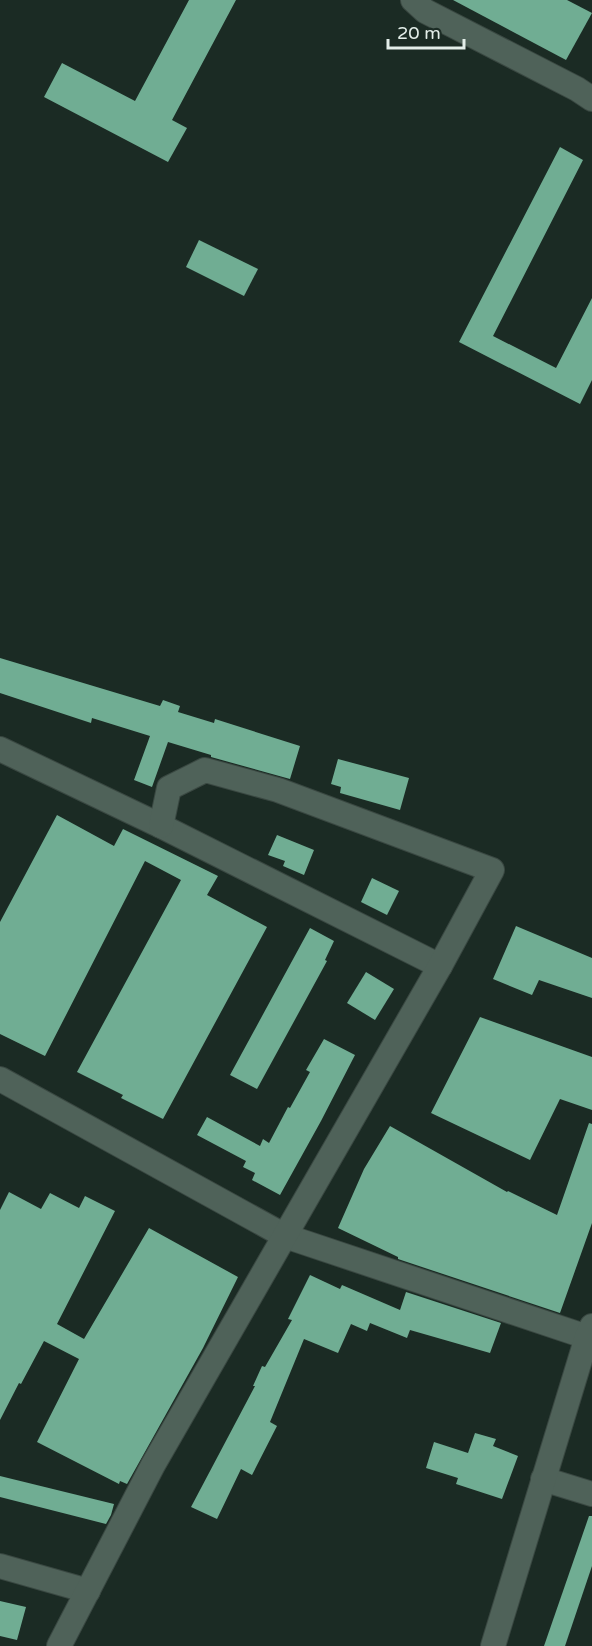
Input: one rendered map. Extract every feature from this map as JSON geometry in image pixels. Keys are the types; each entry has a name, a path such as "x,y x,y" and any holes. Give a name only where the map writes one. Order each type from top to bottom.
{"street":[{"path":"413,0 425,11 577,89 592,99"},
{"path":"0,749 161,826 441,966"},
{"path":"59,1646 153,1465 441,966 492,870 278,790 205,770 169,788 161,826"},
{"path":"0,1079 285,1236 589,1332 543,1479 499,1644"},
{"path":"543,1479 592,1494"},
{"path":"0,1566 88,1591"}],"building":[{"path":"189,0 236,0 172,120 187,128 168,162 44,97 62,63 135,101"},
{"path":"453,0 567,0 592,13 566,60"},
{"path":"560,147 583,160 493,336 556,368 592,298 592,380 580,404 459,342"},
{"path":"199,240 258,269 244,296 186,267"},
{"path":"0,658 160,706 163,700 180,706 178,712 214,723 215,719 300,746 290,779 211,757 211,755 168,742 152,787 134,780 150,736 92,718 91,723 0,693"},
{"path":"338,759 409,778 400,810 340,793 341,787 331,784"},
{"path":"57,815 114,846 123,829 218,876 207,895 267,927 163,1119 121,1098 123,1095 77,1072 181,880 145,861 45,1056 0,1034 0,922"},
{"path":"277,835 314,850 304,875 283,866 285,861 268,855"},
{"path":"372,878 399,891 387,915 361,902"},
{"path":"516,926 592,958 592,998 539,980 532,995 493,979"},
{"path":"310,928 334,941 325,960 327,961 257,1089 230,1075"},
{"path":"366,972 394,989 375,1020 347,1003"},
{"path":"480,1017 592,1057 592,1110 560,1099 530,1160 431,1113"},
{"path":"324,1039 355,1055 280,1195 252,1180 255,1173 243,1167 246,1161 197,1135 207,1117 260,1146 263,1139 269,1143 310,1072 306,1070"},
{"path":"589,1123 592,1124 592,1223 560,1313 398,1259 338,1228 364,1169 390,1126 507,1192 557,1215"},
{"path":"9,1192 41,1209 50,1193 79,1208 85,1196 115,1211 57,1324 84,1339 149,1228 238,1277 203,1348 127,1484 120,1481 119,1484 37,1442 79,1359 44,1341 0,1420 0,1210"},
{"path":"310,1275 340,1289 342,1285 400,1310 406,1292 501,1323 490,1353 410,1330 407,1338 370,1323 367,1331 351,1324 338,1353 304,1339 270,1422 277,1426 252,1475 241,1469 217,1519 191,1507 255,1386 253,1386 262,1366 265,1367 292,1320 288,1319"},
{"path":"475,1433 496,1439 493,1446 518,1456 502,1499 456,1484 458,1478 426,1468 434,1442 468,1453"},
{"path":"0,1476 114,1504 111,1515 106,1524 0,1497"},
{"path":"589,1516 592,1516 592,1566 565,1646 544,1646"},
{"path":"0,1601 26,1607 17,1640 0,1636"}]}
